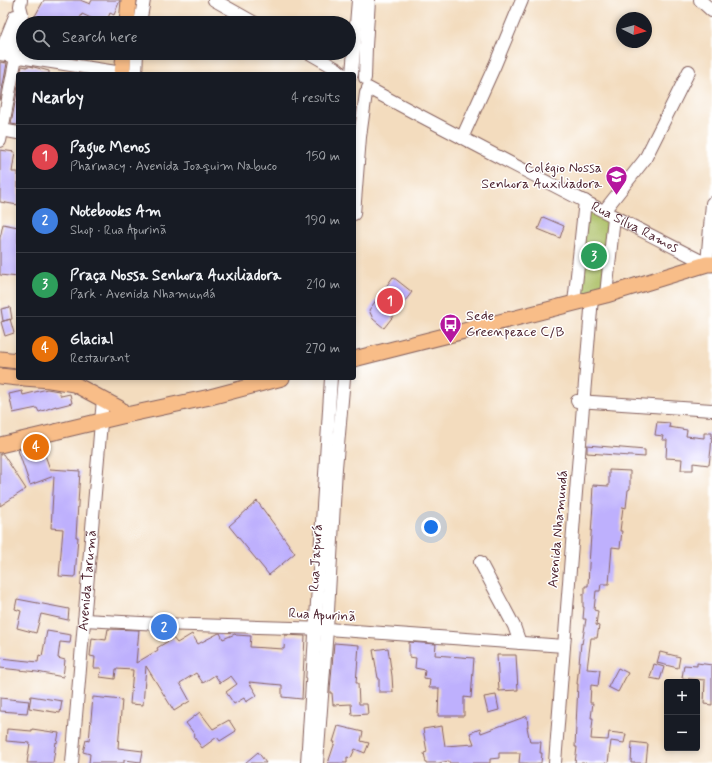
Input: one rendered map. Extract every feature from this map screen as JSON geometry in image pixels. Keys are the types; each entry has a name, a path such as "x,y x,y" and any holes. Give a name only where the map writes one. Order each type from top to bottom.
{"main road":[{"path":"128,16 129,0"},
{"path":"125,60 127,72"},
{"path":"356,358 589,299 709,264"},
{"path":"0,359 16,361"},
{"path":"0,376 16,378"},
{"path":"50,380 74,384 119,408 126,415"},
{"path":"0,445 210,397 274,380"}],"street":[{"path":"141,16 144,0"},
{"path":"356,189 360,138 358,0"},
{"path":"360,84 366,40 369,0"},
{"path":"462,138 522,0"},
{"path":"700,0 712,11"},
{"path":"220,2 243,16"},
{"path":"20,3 21,16"},
{"path":"16,30 7,55 1,135 16,133"},
{"path":"27,60 64,69 102,72"},
{"path":"128,72 134,60"},
{"path":"321,60 341,72"},
{"path":"609,214 645,159 689,71"},
{"name":"Rua Silva Ramos","path":"360,84 656,239 709,264"},
{"name":"Avenida Nhamundá","path":"555,763 561,646 562,577 589,299 585,201"},
{"path":"709,264 712,203"},
{"name":"Avenida Nhamundá","path":"589,299 609,214"},
{"name":"Rua Japurá","path":"317,763 331,380"},
{"name":"Rua Japurá","path":"307,763 344,380"},
{"name":"Avenida Tarumã","path":"72,763 103,399"},
{"path":"580,402 712,410"},
{"path":"480,562 514,626 520,643"},
{"name":"Rua Apurinã","path":"84,620 321,629 561,646"},
{"name":"Avenida Nhamundá","path":"549,763 561,646"}],"green space":[{"path":"585,208 609,221 604,292 578,299"}],"building":[{"path":"44,0 80,0 90,4 92,0 120,0 114,15 110,13 109,16 86,16 82,14 81,16 35,16"},
{"path":"0,62 7,63 0,101"},
{"path":"22,66 30,66 49,71 49,72 20,72"},
{"path":"16,98 16,125 11,124"},
{"path":"0,150 15,152 12,172 16,172 16,205 0,202"},
{"path":"543,217 564,226 560,238 538,229"},
{"path":"3,224 16,227 16,277 0,275 0,238"},
{"path":"393,277 412,292 384,328 373,319 369,310"},
{"path":"10,307 12,319 3,321 1,309"},
{"path":"10,319 14,333 5,336 1,322"},
{"path":"47,389 59,391 61,396 70,394 72,403 56,406 39,412 37,408 13,413 9,394 22,391 23,395"},
{"path":"657,422 670,423 669,427 687,430 686,436 704,438 704,433 712,433 709,465 693,463 693,470 681,470 682,459 666,458 667,440 662,440 663,436 655,435"},
{"path":"41,444 50,469 80,471 75,577 59,576 63,529 51,528 54,476 30,485 18,450"},
{"path":"587,445 645,450 645,457 587,453"},
{"path":"0,454 3,454 26,489 0,506"},
{"path":"609,470 630,471 630,489 628,490 626,508 623,507 620,531 622,531 620,548 612,547 609,584 601,584 600,591 596,591 594,610 598,611 596,625 599,626 597,638 591,638 587,669 600,670 598,686 591,685 590,703 593,703 591,718 593,718 591,739 608,740 609,732 626,734 624,743 611,741 608,763 575,763 577,747 575,747 577,684 581,643 582,644 586,619 583,619 583,594 585,594 585,586 588,586 593,485 609,486"},
{"path":"257,501 295,553 269,575 229,526"},
{"path":"17,599 69,609 68,620 41,614 36,633 17,628 21,611 15,609"},
{"path":"108,629 139,630 136,663 158,650 157,648 173,638 177,643 192,634 198,644 220,633 223,639 235,634 251,636 250,647 284,649 285,635 305,636 302,699 282,697 282,685 249,682 257,695 246,702 244,698 234,704 226,692 237,684 231,676 220,683 215,675 203,683 196,673 180,683 190,701 174,711 146,666 143,705 130,704 133,670 116,669 115,679 100,677 101,668 94,668 95,657 90,656 92,638 106,640"},
{"path":"47,631 71,635 70,643 60,642 58,658 65,660 63,677 37,672 0,668 0,658 38,662 39,655 42,656"},
{"path":"409,642 436,644 435,655 474,658 471,698 464,697 464,716 438,716 439,688 429,688 430,679 424,678 425,670 415,668 416,658 409,657"},
{"path":"334,643 359,645 356,683 358,683 359,704 367,704 368,714 352,715 351,704 333,705 332,693 330,693 330,690"},
{"path":"388,648 393,692 379,692 379,678 373,650"},
{"path":"660,652 680,657 678,668 657,663"},
{"path":"497,655 516,655 518,690 499,691"},
{"path":"697,663 712,665 712,705 704,704 705,680 682,678 684,665 697,666"},
{"path":"654,664 664,667 660,680 650,678"},
{"path":"618,668 628,673 618,692 608,687"},
{"path":"496,695 499,710 488,713 484,697"},
{"path":"31,696 62,701 60,713 29,708"},
{"path":"93,697 122,700 118,748 143,751 141,762 124,760 124,763 89,763 90,754 83,752 86,740 89,741"},
{"path":"0,698 29,701 27,713 0,711"},
{"path":"200,712 213,729 229,720 236,731 220,741 217,737 202,748 186,723"},
{"path":"527,716 527,727 530,742 541,742 541,763 519,763 520,753 499,753 499,758 490,759 490,763 449,763 449,761 426,763 424,753 427,752 423,729 442,726 445,746 474,744 470,733 480,729 481,733"},
{"path":"338,726 363,732 361,741 369,743 365,753 355,749 351,758 347,757 347,763 328,763 335,742 333,742"},
{"path":"7,729 32,731 32,729 59,733 53,763 27,763 30,743 6,741"},
{"path":"632,742 648,744 646,763 631,763"},
{"path":"258,752 266,763 245,763"}],"place":[{"name":"Colégio Nossa Senhora Auxiliadora","path":"617,196"},
{"name":"Praça Nossa Senhora Auxiliadora","path":"594,256"},
{"name":"Pague Menos","path":"390,301"},
{"name":"Sede Greenpeace C/B","path":"450,344"},
{"name":"Glacial","path":"36,447"},
{"name":"Notebooks Am","path":"164,627"}]}
